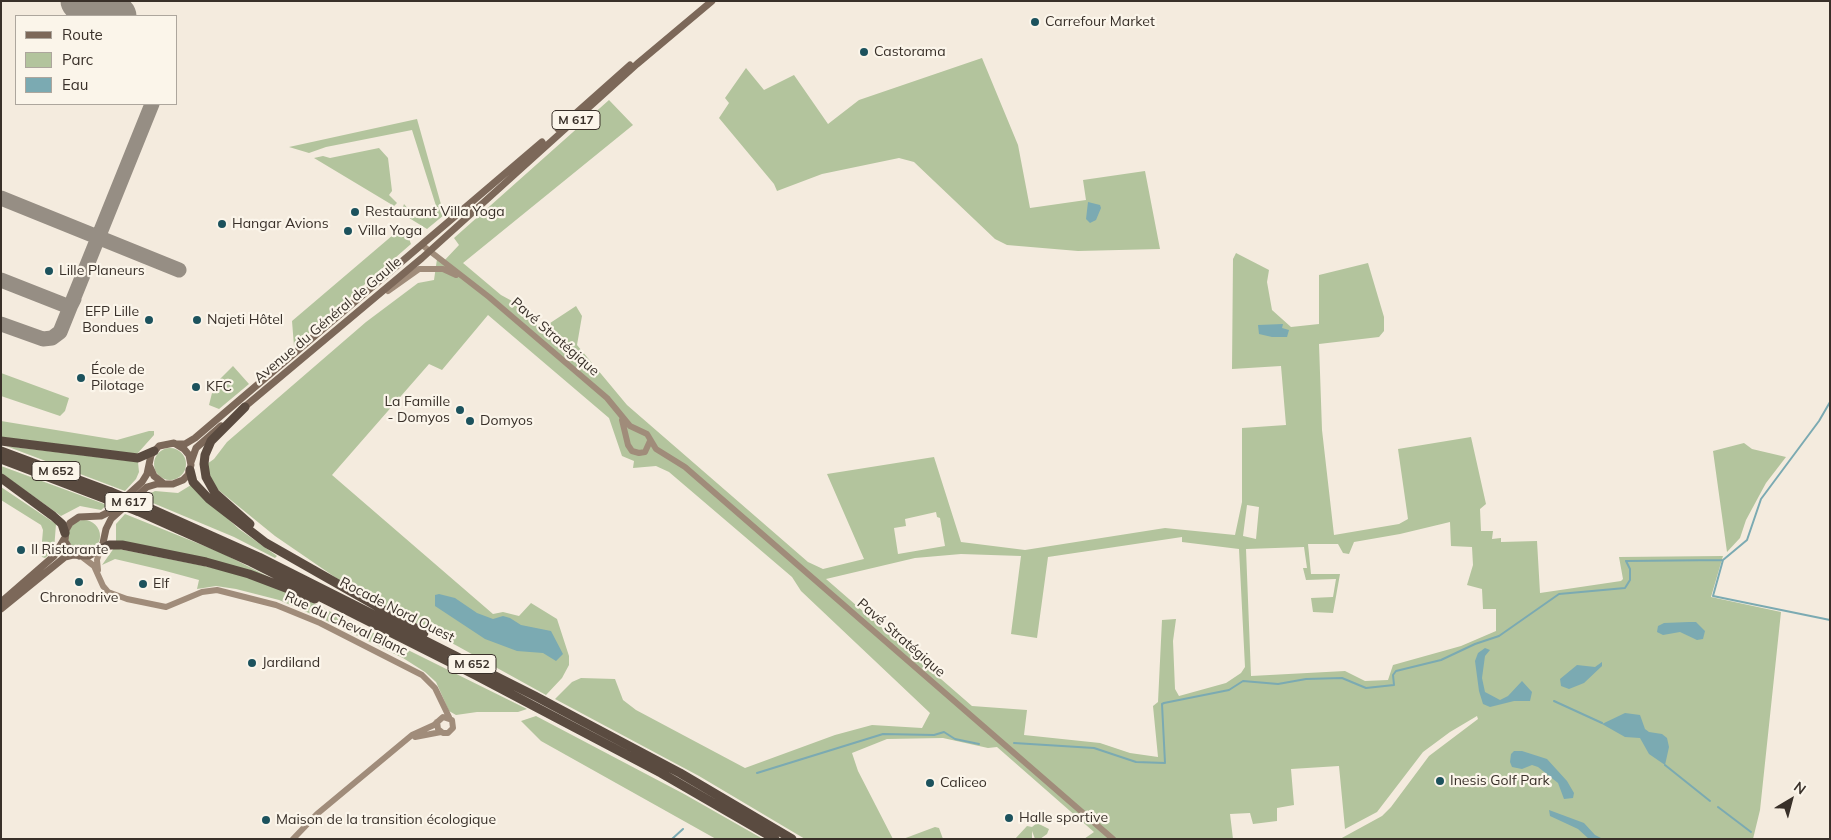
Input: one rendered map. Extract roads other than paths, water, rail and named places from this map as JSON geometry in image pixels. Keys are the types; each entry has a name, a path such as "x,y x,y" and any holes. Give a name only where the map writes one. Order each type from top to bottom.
{"highway":[{"path":"245,407 217,434 206,452 204,470 212,489 236,512 280,547 356,596"},
{"path":"1,441 138,458 154,451"},
{"name":"Rocade Nord Ouest","path":"1,451 259,557 535,696 674,770 792,839"},
{"name":"Rocade Nord Ouest","path":"1,459 109,495"},
{"path":"190,466 193,482 209,499 253,534 281,553 535,696"},
{"path":"1,478 62,524 65,535"},
{"name":"Rocade Nord Ouest","path":"141,508 361,617 642,762 775,839"},
{"path":"100,550 110,546 122,545 220,566 280,585 361,617"}],"main road":[{"name":"Avenue du Général de Gaulle","path":"176,444 185,444 195,438 705,1"},
{"name":"Avenue du Général de Gaulle","path":"190,466 192,456 199,445 432,248 637,64 712,1"},
{"path":"428,239 432,248"},
{"name":"Pavé Stratégique","path":"422,245 432,248 618,410 627,423 639,430"},
{"path":"364,306 377,299 412,272 428,268 451,272 489,297"},
{"path":"618,410 628,442 632,451 644,452 648,448 650,441 646,433 639,430 630,434 628,442"},
{"name":"Pavé Stratégique","path":"650,441 658,451 672,458 1113,839"},
{"path":"164,444 176,444 186,451 190,466 180,482 166,484 155,478 149,465 154,451 164,444"},
{"name":"Pavé Stratégique","path":"644,452 672,458"},
{"name":"M 617","path":"88,516 101,516 109,512 142,482 149,465"},
{"name":"M 617","path":"105,536 110,519 142,490 151,485 166,484"},
{"path":"1,602 54,556 72,521 88,516 101,525 105,536 97,560 99,576"},
{"path":"65,535 69,548 80,556"},
{"path":"1,609 62,559 71,555 92,555 100,550"},
{"name":"Rue du Cheval Blanc","path":"80,556 94,566 103,586 110,594 155,607 172,606 202,592 217,590 281,607 325,625 419,673 429,681 449,717"},
{"path":"438,695 437,727 441,732"},
{"path":"293,839 317,814 414,734 442,717 449,717 453,722 453,729 447,733 441,732 419,736 405,742"}],"water":[{"path":"1088,202 1100,205 1101,208 1096,220 1090,223 1086,219"},
{"path":"1283,324 1282,328 1289,330 1287,337 1272,337 1259,334 1258,325"},
{"path":"439,594 455,598 477,613 493,619 503,616 521,625 551,631 563,654 556,661 543,653 517,651 485,639 435,606 435,595"},
{"path":"1696,622 1705,631 1703,639 1697,640 1680,632 1663,635 1657,632 1658,626 1664,623"},
{"path":"1485,648 1490,650 1485,656 1482,678 1485,692 1500,700 1508,696 1522,681 1532,692 1530,701 1514,701 1490,707 1483,704 1479,691 1475,661 1478,653"},
{"path":"1602,662 1602,666 1584,683 1569,689 1561,686 1560,679 1577,665 1595,667"},
{"path":"1625,713 1640,715 1645,729 1649,732 1662,734 1667,738 1669,747 1665,765 1649,754 1640,738 1625,737 1602,724"},
{"path":"1514,751 1522,751 1547,759 1567,781 1574,793 1573,798 1564,799 1558,783 1538,767 1532,765 1522,769 1512,767 1510,762 1511,754"},
{"path":"1549,810 1584,823 1595,835 1603,839 1589,839 1578,829 1550,816"}],"waterway":[{"path":"1014,743 1094,748 1136,762 1165,763 1162,704 1164,703 1229,690 1243,681 1278,684 1306,679 1342,678 1366,688 1394,685 1393,675 1396,671 1441,660 1475,644 1499,636 1559,594 1625,588 1630,580 1630,569 1626,561 1723,560 1747,540 1761,499 1819,421 1830,402"},
{"path":"1723,560 1713,596 1830,620"},
{"path":"1554,701 1602,723"},
{"path":"757,773 883,734 934,735 944,732 955,739 979,744"},
{"path":"1665,765 1710,801"},
{"path":"1718,807 1751,832"},
{"path":"672,839 683,829"}],"place":[{"name":"Carrefour Market","path":"1035,22"},
{"name":"Castorama","path":"864,52"},
{"name":"Restaurant Villa Yoga","path":"355,212"},
{"name":"Hangar Avions","path":"222,224"},
{"name":"Villa Yoga","path":"348,231"},
{"name":"Lille Planeurs","path":"49,271"},
{"name":"EFP Lille Bondues","path":"149,320"},
{"name":"Najeti Hôtel","path":"197,320"},
{"name":"École de Pilotage","path":"81,378"},
{"name":"KFC","path":"196,387"},
{"name":"La Famille - Domyos","path":"460,410"},
{"name":"Domyos","path":"470,421"},
{"name":"Il Ristorante","path":"21,550"},
{"name":"Chronodrive","path":"79,582"},
{"name":"Elf","path":"143,584"},
{"name":"Jardiland","path":"252,663"},
{"name":"Inesis Golf Park","path":"1440,781"},
{"name":"Caliceo","path":"930,783"},
{"name":"Halle sportive","path":"1009,818"},
{"name":"Maison de la transition écologique","path":"266,820"}]}
